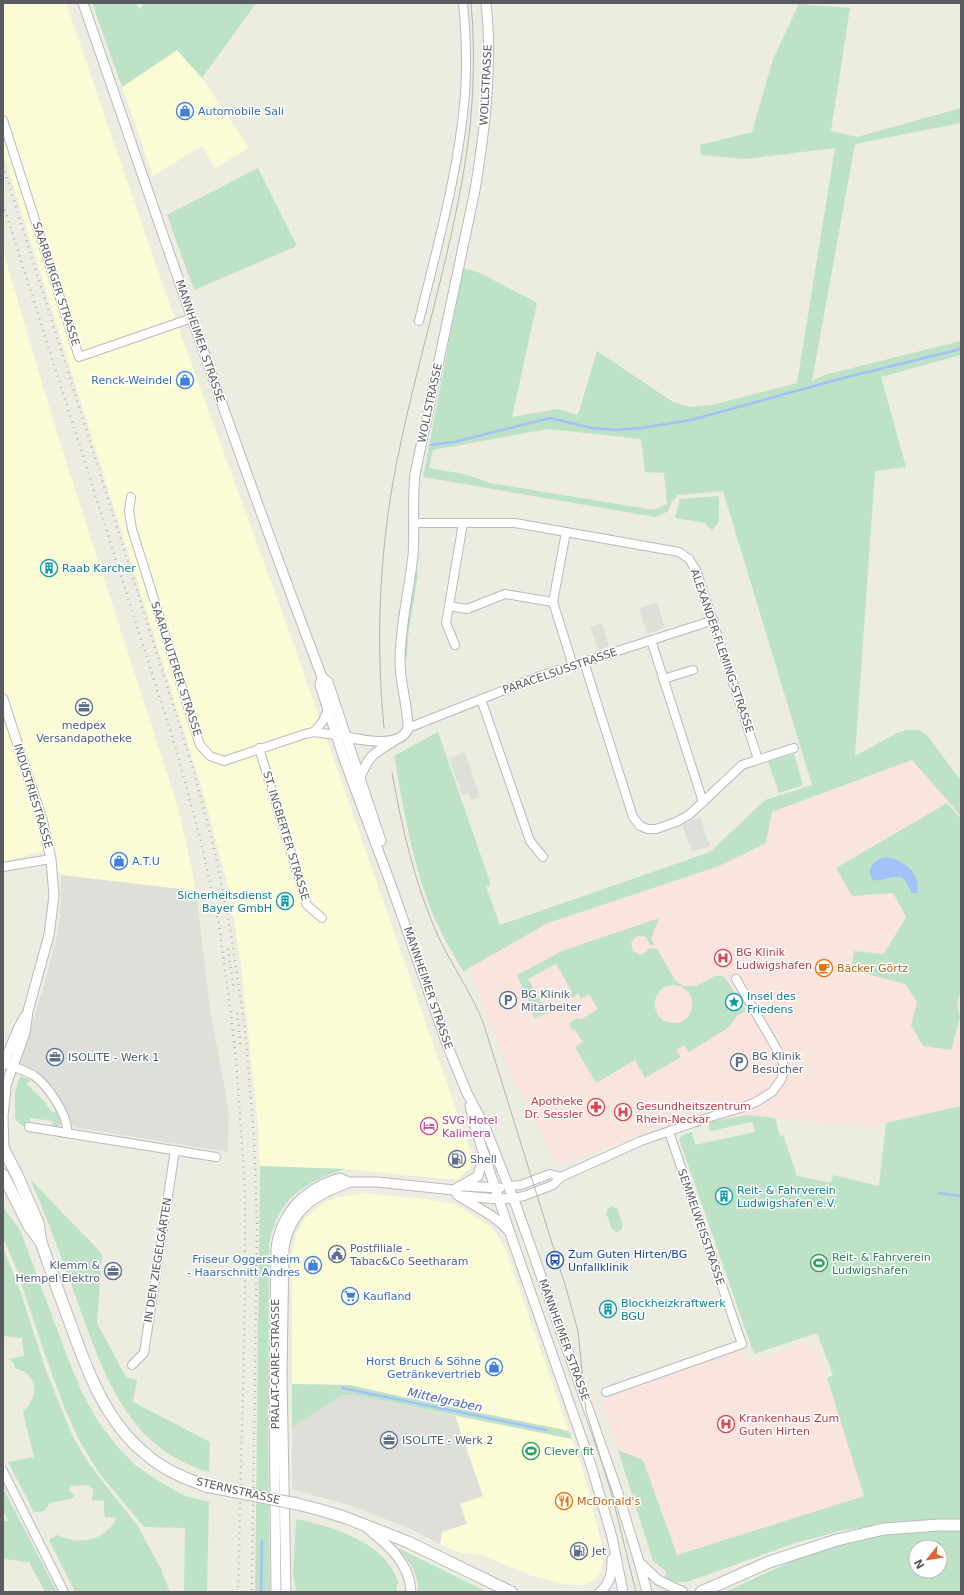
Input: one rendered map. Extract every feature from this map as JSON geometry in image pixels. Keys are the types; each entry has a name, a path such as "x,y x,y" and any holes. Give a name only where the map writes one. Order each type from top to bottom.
{"main road":[{"name":"STERNSTRASSE","path":"3,1148 38,1223 41,1242 81,1354 96,1388 111,1414 136,1446 162,1467 185,1479 206,1486 317,1509 408,1542 511,1592"},
{"name":"STERNSTRASSE","path":"3,1175 29,1226 41,1242"},
{"path":"700,1592 769,1562 837,1540 884,1529 961,1525"}],"street":[{"name":"MANNHEIMER STRASSE","path":"83,3 192,318 284,577 322,677 328,682 388,862 390,882"},
{"path":"419,321 457,157 465,87 466,44 464,3"},
{"name":"WOLLSTRASSE","path":"406,732 400,661 401,637 413,556 413,491 415,474 475,190 482,143 487,91 488,21 486,3"},
{"name":"SAARBURGER STRASSE","path":"3,120 79,357 192,318"},
{"name":"SAARLAUTERER STRASSE","path":"131,497 129,511 132,529 200,745 210,756 224,761 293,737 314,732 336,735"},
{"name":"ALEXANDER-FLEMING-STRASSE","path":"414,523 515,523 679,552 689,559 696,570 714,620 758,759"},
{"path":"455,645 446,623 463,523"},
{"path":"566,532 553,602 573,666"},
{"path":"449,606 467,609 505,594 553,602"},
{"name":"PARACELSUSSTRASSE","path":"406,732 481,699 540,676 714,620"},
{"path":"651,640 703,802"},
{"path":"584,662 633,817 640,826 648,829 656,829 676,822 689,815 742,764 794,748"},
{"path":"663,679 693,670"},
{"name":"MANNHEIMER STRASSE","path":"322,677 320,685 336,735 448,1047 480,1128 509,1186 596,1428 639,1562 647,1592"},
{"name":"INDUSTRIESTRASSE","path":"3,699 43,823 51,859 54,896 45,952 28,1012 26,1033 5,1089 3,1148"},
{"path":"481,699 530,841 543,857"},
{"path":"314,732 323,721 328,709"},
{"path":"336,735 370,742 382,742 392,740 406,732"},
{"path":"360,777 367,761 372,755 406,732"},
{"name":"ST. INGBERTER STRASSE","path":"259,748 307,905 322,918"},
{"path":"3,867 51,859"},
{"path":"513,1198 524,1196 553,1186 561,1177 641,1141 744,1107 772,1092 782,1078 784,1069 782,1058 736,980"},
{"name":"INDUSTRIESTRASSE","path":"3,1064 18,1029 28,1012"},
{"path":"3,1064 34,1076 44,1085 60,1109 68,1127 67,1133"},
{"path":"29,1127 216,1157"},
{"name":"MANNHEIMER STRASSE","path":"480,1128 484,1153 510,1233 591,1465 612,1537 623,1592"},
{"name":"SEMMELWEISSTRASSE","path":"606,1392 742,1344 669,1132"},
{"name":"IN DEN ZIEGELGÄRTEN","path":"132,1365 144,1353 175,1150"},
{"path":"484,1153 478,1176 458,1191 502,1224 510,1233"},
{"path":"509,1186 520,1185 550,1174 561,1177"},
{"name":"PRÄLAT-CAIRE-STRASSE","path":"276,1592 279,1451 276,1248 277,1236 282,1224 300,1199 315,1188 340,1178 350,1182 377,1182 458,1191 499,1199 513,1198"},
{"name":"PRÄLAT-CAIRE-STRASSE","path":"458,1191 509,1186"},
{"name":"PRÄLAT-CAIRE-STRASSE","path":"279,1451 287,1590"},
{"path":"3,1471 64,1592"},
{"path":"362,1525 393,1550 405,1568 410,1586"},
{"path":"600,1592 609,1582 611,1576 612,1537"},
{"path":"639,1562 658,1580 683,1592"}],"shaded area":[{"path":"3,3 66,3 166,294 288,628 473,1158 470,1169 456,1180 345,1169 260,1166 258,1126 241,965 229,890 203,792 3,153"},
{"path":"92,3 135,3 140,9 144,3 256,3 202,78 177,50 122,87"},
{"path":"799,4 850,8 831,131 857,137 961,108 961,123 855,144 812,381 824,375 961,341 961,355 881,377 906,467 875,471 855,756 897,733 907,730 918,730 927,735 961,781 961,816 912,760 772,812 766,843 719,866 548,923 464,972 441,932 424,890 412,846 394,756 438,732 491,885 486,887 500,925 710,852 765,800 812,785 723,491 678,495 671,503 669,511 655,517 423,477 463,268 480,273 537,303 512,417 557,409 578,415 597,351 673,402 691,407 712,405 797,383 835,148 746,159 701,155 700,145 752,132 773,59","holes":["548,429 641,439 645,472 664,473 667,504 654,510 490,483 464,474 429,468 433,450"]},
{"path":"177,50 202,78 249,148 215,168 202,146 153,176 122,87"},
{"path":"258,168 297,246 194,290 167,215"},
{"path":"3,251 57,433 176,801 196,891 61,875 42,851 3,863"},
{"path":"719,496 719,522 712,530 705,523 675,518 680,499"},
{"path":"416,571 418,574 408,637 407,657 404,659 405,637"},
{"path":"657,603 665,628 647,634 639,608"},
{"path":"602,623 609,646 598,650 590,627"},
{"path":"465,752 480,797 471,800 468,793 462,795 449,758"},
{"path":"794,754 803,785 779,793 768,762"},
{"name":"BG Klinik Ludwigshafen","path":"913,760 961,816 961,1106 870,1127 748,1115 708,1122 705,1114 671,1127 557,1165 510,1073 469,968 548,923 719,866 765,843 772,812"},
{"path":"947,803 961,819 961,992 957,1003 960,1018 951,1050 923,1046 911,1025 917,1002 905,984 851,970 854,951 884,954 906,917 893,893 852,896 836,868"},
{"path":"700,817 710,846 692,852 682,825"},
{"name":"ISOLITE - Werk 1","path":"61,875 196,891 210,1008 229,1112 228,1152 73,1127 65,1106 52,1086 36,1071 19,1064 45,982 58,931 61,901"},
{"path":"659,918 651,939 655,945 650,945 646,937 638,936 634,938 631,943 633,951 641,955 649,948 657,949 675,980 683,986 696,986 715,976 723,976 737,997 733,999 733,1005 741,1003 746,1011 737,1016 728,1028 689,1052 684,1045 676,1050 681,1057 645,1078 635,1060 596,1083 575,1047 583,1042 574,1029 572,1030 569,1023 578,1018 580,1020 598,1009 589,994 581,999 578,994 571,998 568,993 571,990 556,964 528,979 548,1013 534,1018 517,975 562,951","holes":["675,985 683,988 689,993 692,999 690,1013 680,1022 672,1023 664,1021 656,1010 656,996 666,987"]},
{"path":"20,1076 30,1080 27,1084 45,1102 52,1113 57,1111 61,1120 59,1126 52,1127 53,1121 30,1118 29,1127 26,1129 15,1119 15,1093"},
{"path":"961,1106 961,1520 882,1525 844,1530 795,1543 687,1582 677,1582 663,1579 667,1572 653,1561 618,1450 643,1460 677,1555 864,1496 827,1378 833,1375 817,1333 754,1354 679,1139 684,1134 692,1132 695,1145 755,1132 752,1122 710,1131 708,1122 748,1115 775,1118 780,1136 783,1135 797,1176 831,1183 833,1175 879,1186 886,1123"},
{"path":"260,1166 345,1169 330,1174 305,1187 285,1204 278,1216 269,1245 268,1439 270,1592 255,1592"},
{"path":"30,1179 102,1254 97,1323 126,1377 137,1380 133,1402 210,1442 209,1472 180,1461 156,1445 137,1425 121,1402 107,1377 54,1237"},
{"name":"Kaufland","path":"363,1193 425,1199 455,1204 491,1227 505,1248 569,1431 350,1385 292,1384 292,1252 296,1235 304,1219 323,1203 335,1198"},
{"path":"612,1206 617,1209 623,1226 618,1232 611,1227 606,1215 607,1209"},
{"path":"3,1207 22,1235 68,1359 81,1390 97,1420 116,1445 135,1465 155,1479 185,1496 209,1502 207,1592 184,1592 185,1528 144,1527 99,1473 79,1440 65,1409 15,1265 3,1238"},
{"path":"3,1248 21,1293 46,1371 72,1435 86,1459 137,1525 160,1567 170,1592 75,1592 49,1540 57,1535 82,1541 91,1539 106,1532 117,1518 105,1517 104,1501 91,1500 93,1496 93,1489 88,1485 72,1486 68,1490 74,1495 74,1498 50,1503 44,1511 34,1512 8,1462 34,1457 23,1412 32,1400 34,1387 29,1375 15,1368 14,1363 8,1359 24,1356 22,1338 3,1336"},
{"name":"Krankenhaus Zum Guten Hirten","path":"799,1345 813,1347 820,1355 864,1496 677,1555 643,1460 618,1450 601,1399 739,1350 751,1362"},
{"path":"292,1384 350,1385 569,1431 572,1439 355,1395 342,1395 292,1427"},
{"name":"ISOLITE - Werk 2","path":"342,1395 355,1395 455,1416 483,1496 460,1504 467,1524 442,1532 440,1544 411,1529 355,1507 292,1489 292,1427"},
{"path":"455,1416 572,1439 583,1470 601,1542 603,1563 601,1571 595,1579 585,1585 580,1586 565,1584 532,1576 481,1555 458,1552 440,1544 442,1532 460,1504 482,1496"},
{"path":"3,1488 57,1592 45,1592 29,1562 3,1559 3,1521 8,1521 3,1510"},
{"path":"296,1519 342,1532 371,1547 383,1557 392,1569 399,1584 397,1584 397,1592 296,1592 293,1574"},
{"path":"940,1529 961,1530 961,1592 725,1592 794,1561 837,1545 875,1536"},
{"path":"398,1548 487,1592 418,1592 415,1574"}],"water":[{"path":"888,857 906,865 910,869 917,880 917,893 912,893 906,882 899,877 873,880 869,872 870,869 882,858"}],"waterway":[{"path":"431,445 454,442 550,418 591,428 616,430 641,428 691,420 843,378 961,349"},
{"path":"939,1193 961,1196"},
{"name":"Mittelgraben","path":"342,1388 546,1430"},
{"name":"Mittelgraben","path":"261,1592 262,1541"}],"tram line":[{"path":"384,728 380,666 380,604 388,512 402,438 444,266 462,180 469,136 473,86 473,36 471,3"},
{"path":"392,773 400,814 416,877 438,936 473,1000 483,1022 566,1288 578,1331 586,1411 612,1495 636,1592"}],"railway":[{"path":"3,166 193,768 215,852 231,934 245,1029 254,1137 257,1223 252,1592"},
{"path":"3,204 176,749 202,845 219,926 237,1073 245,1189 245,1302 238,1592"},
{"path":"228,949 234,991"},
{"path":"237,1013 241,1048"}],"place":[{"name":"Automobile Sali","path":"185,111"},
{"name":"Renck-Weindel","path":"185,380"},
{"name":"Raab Karcher","path":"49,568"},
{"name":"medpex Versandapotheke","path":"84,707"},
{"name":"A.T.U","path":"119,861"},
{"name":"Sicherheitsdienst Bayer GmbH","path":"285,901"},
{"name":"BG Klinik Ludwigshafen","path":"723,958"},
{"name":"Bäcker Görtz","path":"824,968"},
{"name":"BG Klinik Mitarbeiter","path":"508,1000"},
{"name":"Insel des Friedens","path":"734,1002"},
{"name":"ISOLITE - Werk 1","path":"55,1057"},
{"name":"BG Klinik Besucher","path":"739,1062"},
{"name":"Apotheke Dr. Sessler","path":"596,1107"},
{"name":"Gesundheitszentrum Rhein-Neckar","path":"623,1112"},
{"name":"SVG Hotel Kalimera","path":"429,1126"},
{"name":"Shell","path":"457,1159"},
{"name":"Reit- & Fahrverein Ludwigshafen e.V.","path":"724,1196"},
{"name":"Postfiliale - Tabac&Co Seetharam","path":"337,1254"},
{"name":"Zum Guten Hirten/BG Unfallklinik","path":"555,1260"},
{"name":"Reit- & Fahrverein Ludwigshafen","path":"819,1263"},
{"name":"Friseur Oggersheim - Haarschnitt Andres","path":"313,1265"},
{"name":"Klemm & Hempel Elektro","path":"113,1271"},
{"name":"Kaufland","path":"350,1296"},
{"name":"Blockheizkraftwerk BGU","path":"608,1309"},
{"name":"Horst Bruch & Söhne Getränkevertrieb","path":"494,1367"},
{"name":"Krankenhaus Zum Guten Hirten","path":"726,1424"},
{"name":"ISOLITE - Werk 2","path":"389,1440"},
{"name":"Clever fit","path":"531,1451"},
{"name":"McDonald's","path":"564,1501"},
{"name":"Jet","path":"579,1551"}]}
